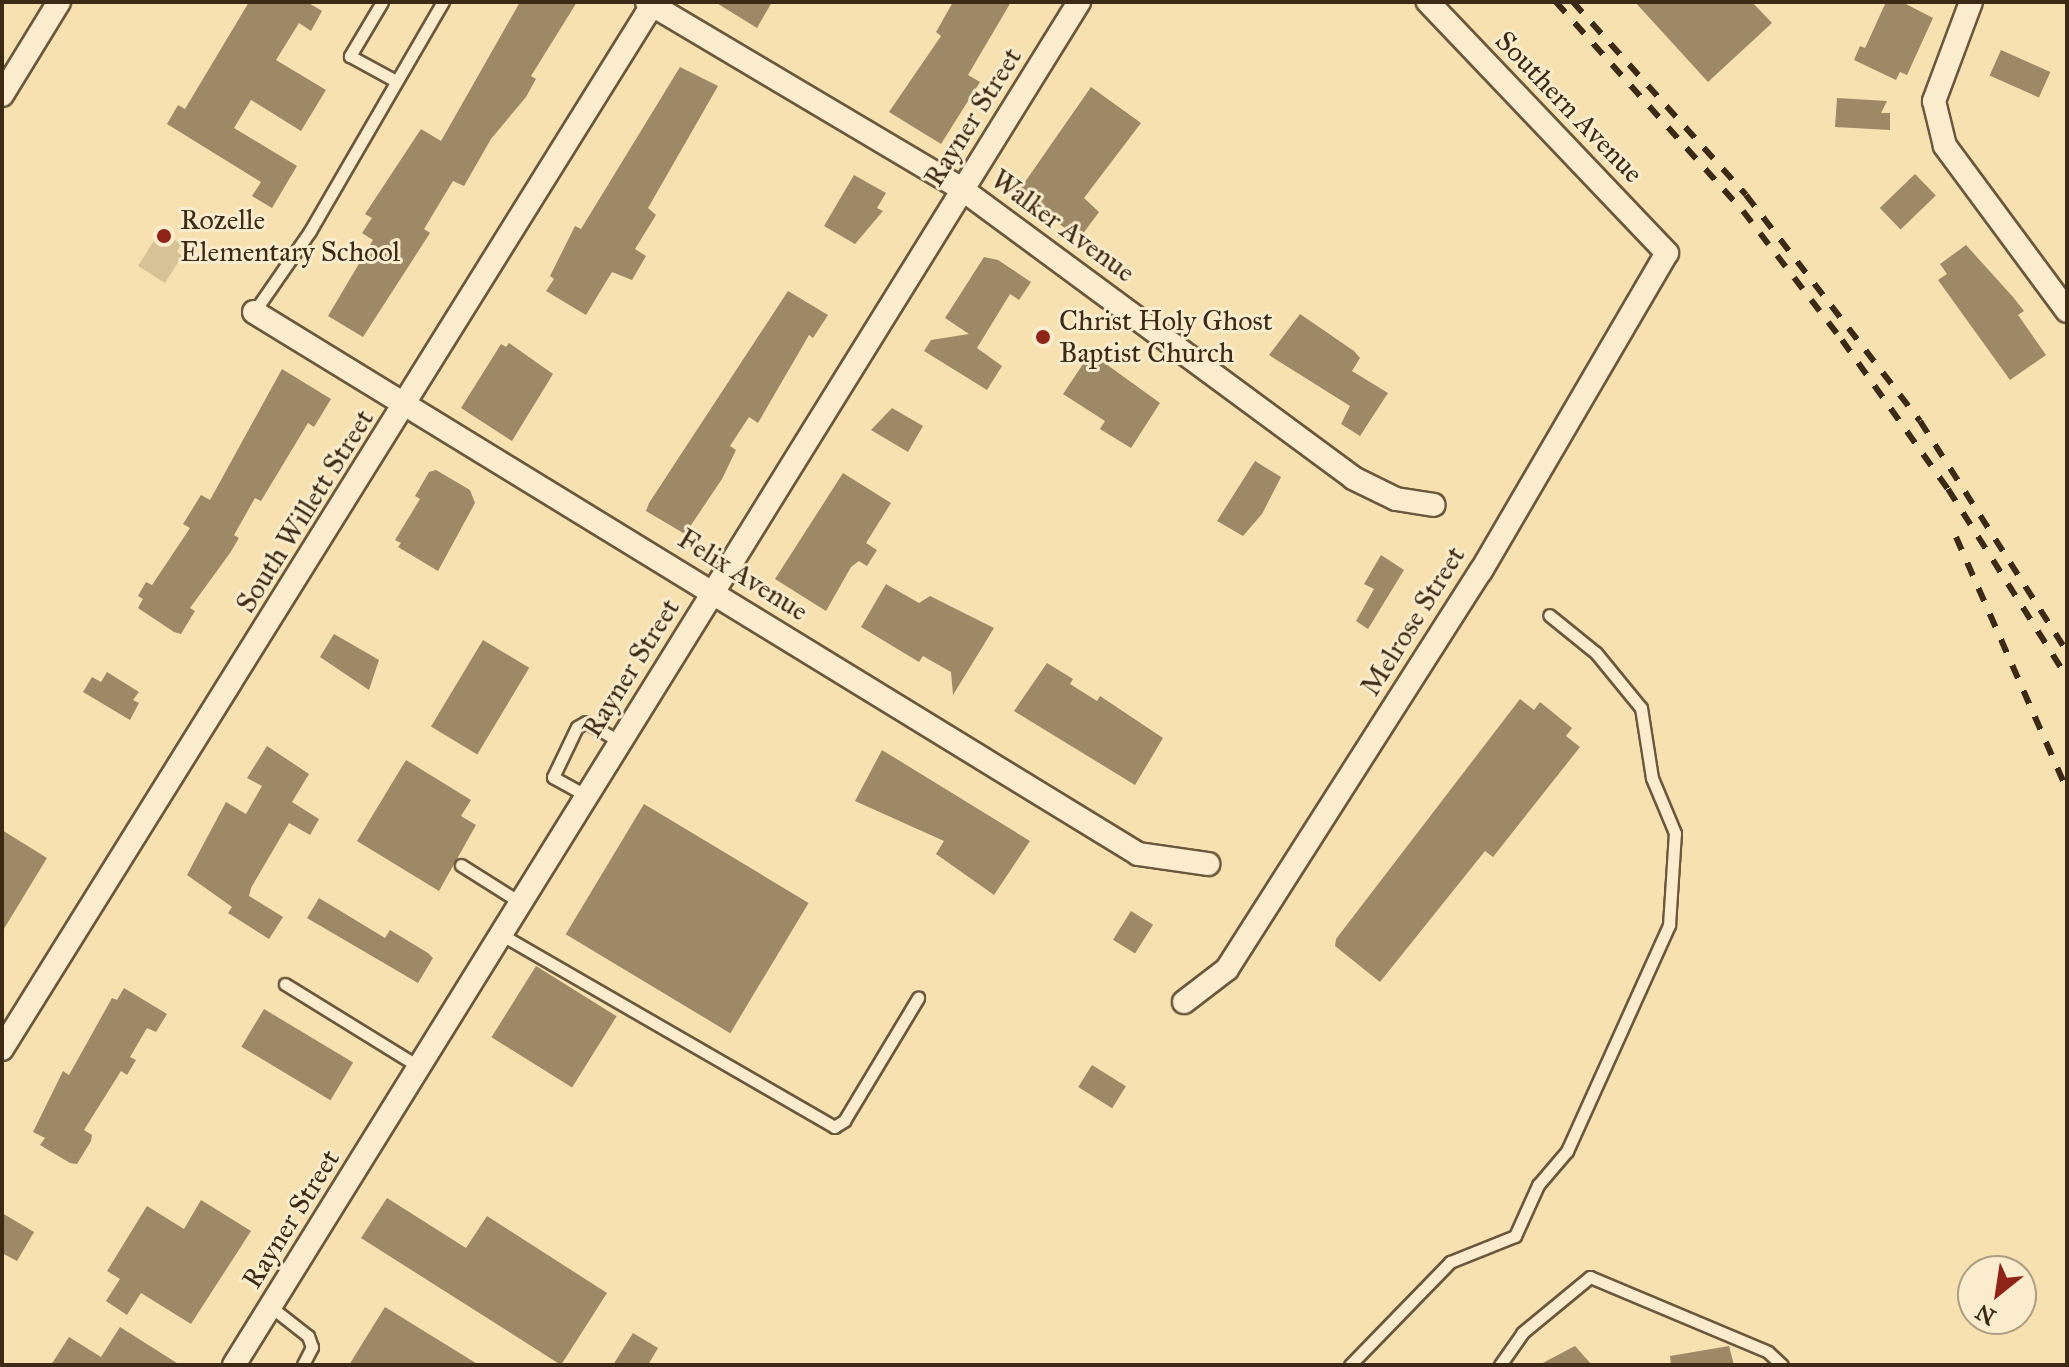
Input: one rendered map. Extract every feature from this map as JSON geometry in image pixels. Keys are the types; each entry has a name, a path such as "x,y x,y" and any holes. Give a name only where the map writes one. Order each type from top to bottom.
{"street":[{"path":"2,95 59,2"},
{"name":"Rayner Street","path":"234,1365 421,1068 1079,2"},
{"name":"Southern Avenue","path":"1428,2 1667,253"},
{"path":"1971,2 1934,101 1945,146 2067,311"},
{"name":"Walker Avenue","path":"651,3 963,190 1353,478 1396,499 1434,505"},
{"name":"South Willett Street","path":"2,1049 407,405 651,3"},
{"name":"Melrose Street","path":"1184,1002 1227,969 1481,571 1667,253"},
{"name":"Felix Avenue","path":"254,312 1138,854 1208,864"}],"lane":[{"path":"382,2 350,56 396,81"},
{"path":"254,312 310,231 443,2"},
{"path":"1350,1365 1450,1262 1515,1236 1538,1185 1567,1151 1669,925 1675,833 1652,778 1641,708 1596,653 1549,615"},
{"path":"587,796 553,777 577,727 586,722 620,742"},
{"path":"461,865 522,903"},
{"path":"502,935 834,1127 844,1121 918,998"},
{"path":"285,984 421,1068"},
{"path":"1500,1365 1522,1333 1590,1277 1768,1352 1782,1365"},
{"path":"271,1307 308,1336 312,1347 303,1365"}],"shaded area":[{"path":"167,235 181,244 177,252 182,256 165,283 138,266 155,239 161,242"}],"building":[{"path":"249,2 307,2 322,11 311,31 299,23 276,60 326,90 301,131 251,100 234,128 297,166 272,208 252,196 261,182 167,124 178,105 185,109"},
{"path":"520,2 577,2 531,76 536,79 526,97 491,139 464,186 453,181 424,229 430,233 363,337 328,316 373,240 362,233 372,218 365,214 421,129 441,141"},
{"path":"715,2 772,2 757,28"},
{"path":"953,2 1011,2 968,75 980,82 941,144 889,112 941,36 936,32"},
{"path":"1635,2 1752,2 1772,23 1708,82"},
{"path":"1886,2 1902,2 1933,18 1907,75 1900,72 1896,80 1854,60 1860,46 1865,48"},
{"path":"2001,50 2050,72 2039,98 1990,76"},
{"path":"680,67 718,86 648,208 656,215 635,249 646,256 632,280 612,272 586,315 546,291 554,279 550,276 575,226 581,229"},
{"path":"1091,87 1141,123 1084,198 1099,212 1079,239 1018,192"},
{"path":"1837,98 1887,101 1881,113 1890,113 1890,130 1835,127"},
{"path":"1915,174 1936,196 1901,230 1880,208"},
{"path":"854,175 886,193 877,208 883,211 855,244 824,226"},
{"path":"1966,245 2024,311 2018,315 2046,355 2010,380 1938,280 1947,274 1940,264"},
{"path":"984,257 998,260 1031,282 1019,300 1010,294 977,348 1002,366 987,390 924,351 931,340 969,334 945,318"},
{"path":"788,291 828,315 813,338 809,335 758,423 749,417 730,446 736,450 722,479 685,534 646,511 649,503"},
{"path":"1300,314 1354,351 1360,358 1352,371 1388,393 1360,436 1341,424 1350,406 1269,355"},
{"path":"509,343 553,374 512,441 461,408 501,344 506,347"},
{"path":"1095,356 1160,403 1131,448 1100,429 1105,421 1063,394 1087,358 1092,361"},
{"path":"282,369 331,399 314,427 308,423 261,501 255,498 234,535 239,538 190,608 195,611 181,634 174,632 138,608 143,599 138,596 146,582 152,585 190,528 183,524 201,495 210,500"},
{"path":"892,408 923,426 908,452 871,430"},
{"path":"1255,461 1281,477 1262,514 1243,536 1217,521"},
{"path":"436,470 470,490 475,503 438,571 398,547 401,543 395,540 420,499 415,496 429,472"},
{"path":"843,473 891,503 866,543 877,550 867,566 859,561 851,567 826,611 775,579"},
{"path":"1381,555 1404,570 1368,629 1356,621 1374,589 1364,584"},
{"path":"886,584 919,603 930,596 994,628 953,695 951,672 923,656 919,662 861,627"},
{"path":"334,634 379,660 369,690 320,657"},
{"path":"483,640 529,668 477,754 431,727"},
{"path":"1047,663 1073,679 1070,684 1097,701 1100,696 1163,738 1135,785 1014,711"},
{"path":"107,672 139,692 133,700 139,703 130,720 83,692 92,677 101,682"},
{"path":"1520,699 1534,710 1540,702 1572,728 1566,736 1580,747 1493,857 1485,851 1380,982 1335,946 1336,939"},
{"path":"267,746 309,774 292,802 319,819 310,835 289,823 251,888 249,896 283,917 269,939 228,913 232,907 187,875 226,802 246,814 262,786 247,778"},
{"path":"882,750 1030,841 994,895 936,854 944,841 855,801"},
{"path":"406,760 471,800 461,816 476,825 439,891 357,841"},
{"path":"644,804 809,903 730,1033 566,934"},
{"path":"2,830 47,858 2,932"},
{"path":"319,898 385,938 390,930 428,953 433,958 418,983 307,918"},
{"path":"1131,911 1153,925 1135,954 1113,940"},
{"path":"536,966 617,1016 572,1088 491,1037"},
{"path":"124,988 167,1014 156,1032 147,1028 130,1057 136,1060 127,1075 121,1071 84,1130 92,1135 91,1141 77,1164 70,1163 40,1145 45,1138 33,1132 63,1071 69,1075 112,998 117,1000"},
{"path":"264,1009 353,1063 330,1100 241,1047"},
{"path":"1092,1065 1126,1086 1112,1108 1078,1087"},
{"path":"387,1198 466,1248 487,1216 607,1293 561,1365 361,1238"},
{"path":"201,1200 251,1231 191,1324 141,1293 127,1315 106,1301 120,1279 107,1271 147,1206 184,1229"},
{"path":"2,1213 34,1232 17,1261 2,1253"},
{"path":"385,1307 479,1365 349,1365"},
{"path":"120,1327 180,1365 51,1365 69,1337 101,1357"},
{"path":"633,1333 658,1348 648,1365 613,1365"},
{"path":"1575,1346 1592,1365 1539,1365"},
{"path":"1729,1346 1734,1365 1671,1365 1670,1356"}],"railway":[{"path":"1556,2 1743,211 1842,340 1948,489 2067,677"},
{"path":"1573,2 1746,195 1920,421 2067,652"},
{"path":"1956,537 2067,790"}],"place":[{"name":"Rozelle Elementary School","path":"164,236"},
{"name":"Christ Holy Ghost Baptist Church","path":"1043,337"}]}
